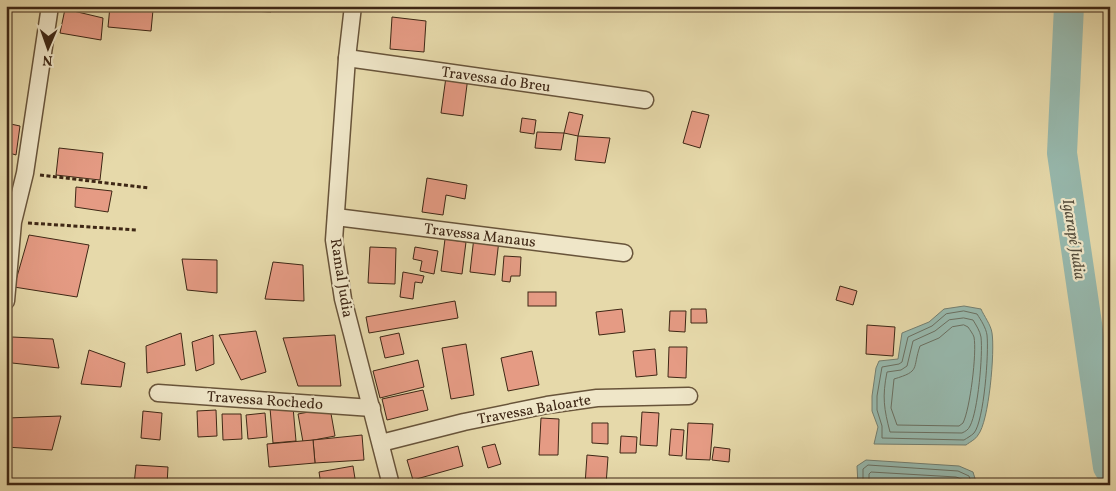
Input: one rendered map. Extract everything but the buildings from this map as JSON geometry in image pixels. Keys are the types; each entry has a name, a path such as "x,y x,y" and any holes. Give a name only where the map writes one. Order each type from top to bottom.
{"street":[{"path":"6,301 10,222 25,173 50,6"},
{"name":"Ramal Judia","path":"354,6 347,58 334,240 343,299 391,485"},
{"name":"Travessa do Breu","path":"347,58 645,100"},
{"name":"Travessa Manaus","path":"336,217 624,253"},
{"name":"Travessa Rochedo","path":"158,393 372,408"},
{"name":"Travessa Baloarte","path":"381,443 464,422 547,405 598,398 690,396"}],"path":[{"path":"25,173 149,188"},
{"path":"10,222 137,230"}],"water":[{"path":"964,306 981,309 989,324 993,342 988,402 982,428 977,436 966,445 874,444 878,427 872,411 872,396 876,368 879,361 898,359 902,333 929,322 944,309"},
{"path":"866,460 959,466 973,472 977,485 858,485 857,466"}],"waterway":[{"name":"Igarapé Judia","path":"1069,6 1062,153 1108,467 1110,470"}]}
